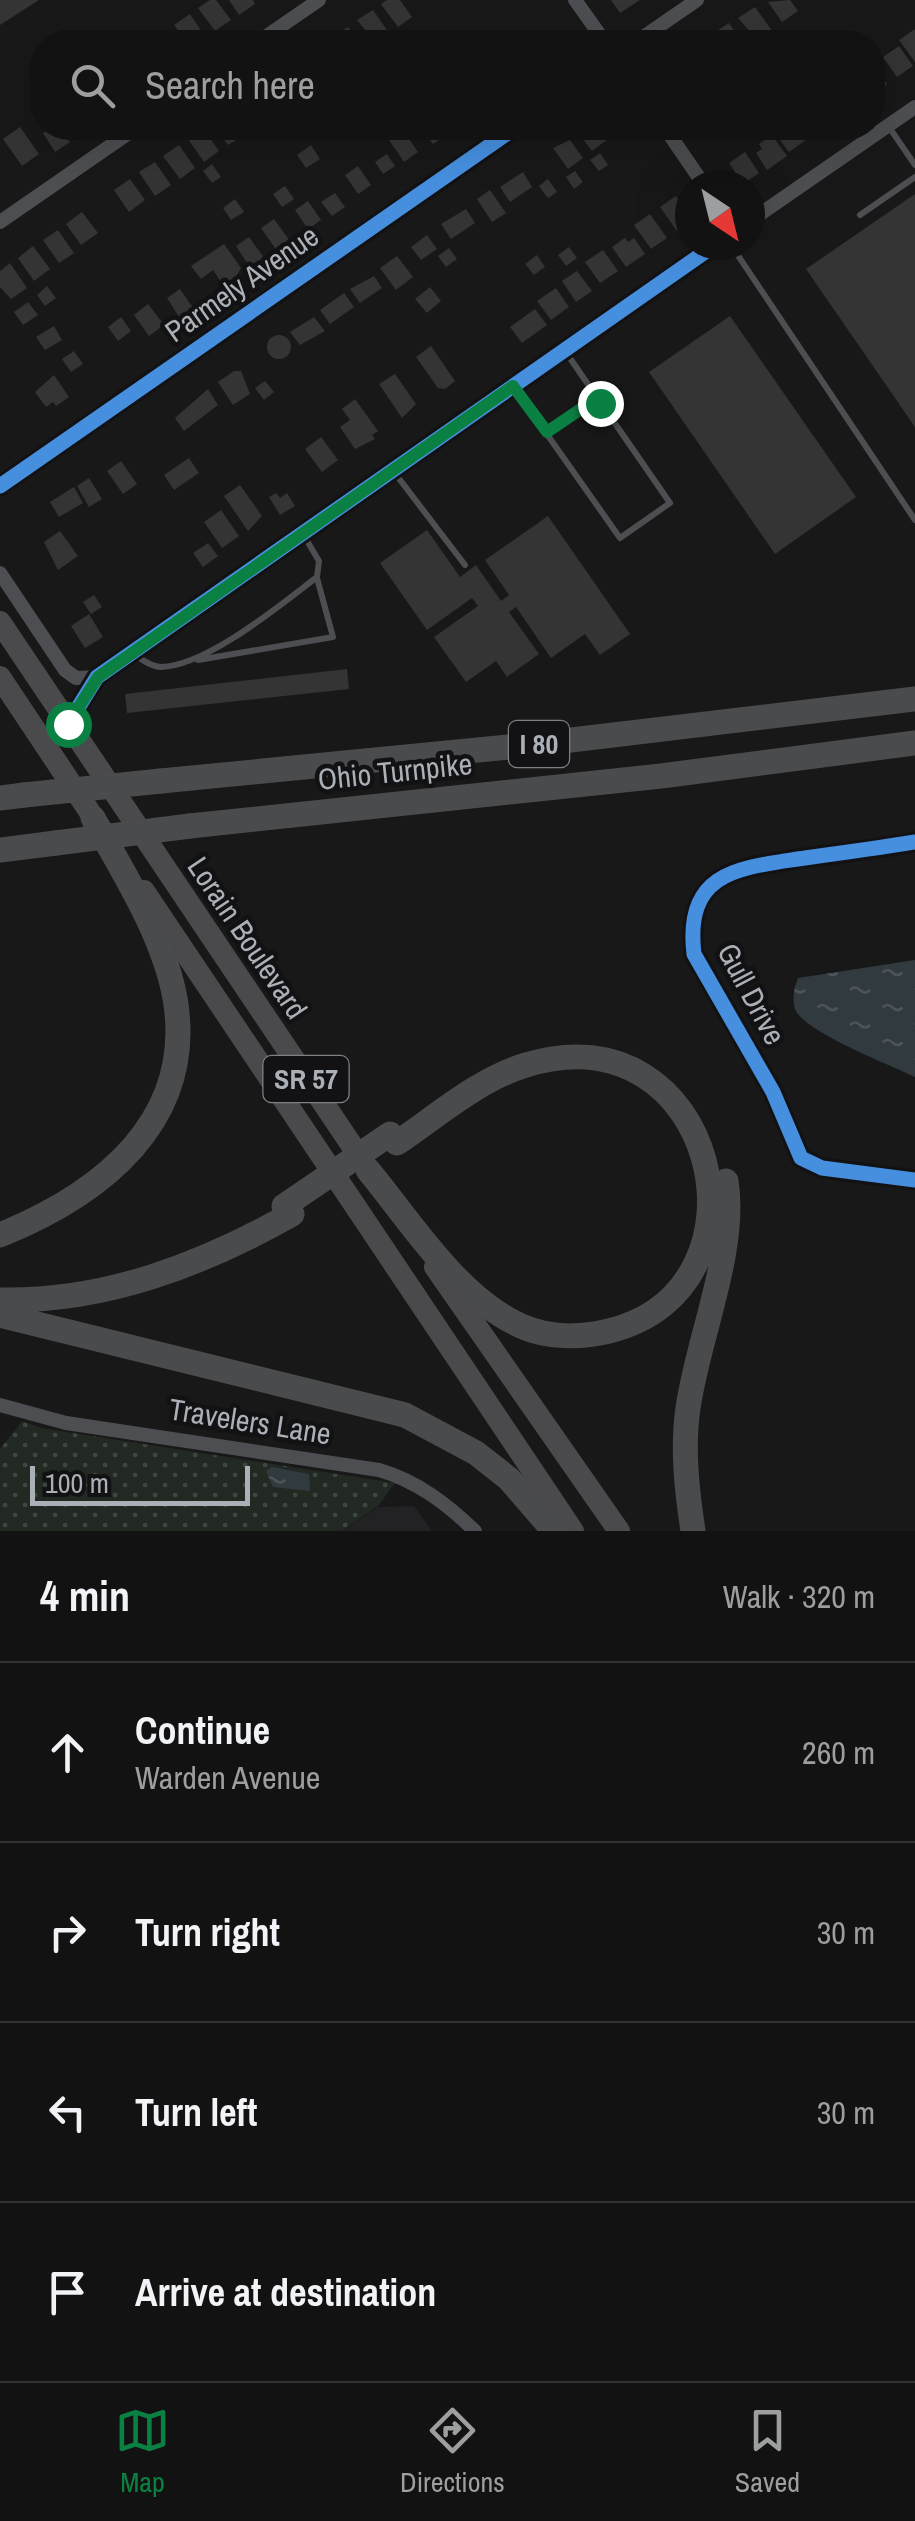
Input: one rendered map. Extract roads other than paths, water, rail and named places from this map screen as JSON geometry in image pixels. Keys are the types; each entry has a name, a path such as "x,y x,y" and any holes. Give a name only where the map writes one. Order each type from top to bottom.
{"highway":[{"name":"Lorain Boulevard","path":"0,622 368,1170 618,1531"},
{"name":"Lorain Boulevard","path":"0,677 573,1531"},
{"name":"Ohio Turnpike","path":"8,796 529,746 915,699"},
{"name":"Ohio Turnpike","path":"0,850 662,776 915,743"},
{"path":"0,1235 66,1206 118,1166 152,1119 174,1067 178,1042 169,976 139,902 93,818"},
{"path":"0,1300 59,1296 141,1281 215,1254 394,1138 503,1058 561,1044 598,1046 631,1054 664,1072 692,1103 714,1139 728,1194 727,1226 688,1407 686,1466 694,1531"},
{"path":"368,1170 479,1298 537,1332 600,1334 642,1318 676,1288 701,1249 710,1179 698,1134 663,1090 613,1063 572,1057 526,1065 394,1138"},
{"path":"0,1290 38,1289 120,1276 208,1247 288,1210"},
{"path":"0,1315 405,1415 476,1453 509,1480 554,1531"}],"street":[{"path":"275,30 319,0"},
{"path":"575,0 596,30"},
{"path":"653,30 697,0"},
{"path":"885,128 915,107"},
{"path":"0,222 119,140"},
{"name":"Parmely Avenue","path":"0,486 497,140"},
{"path":"672,140 693,170"},
{"path":"765,212 868,140"},
{"path":"68,724 98,677 694,260"},
{"path":"0,573 65,670 76,678 98,677"},
{"name":"Gull Drive","path":"915,842 736,870 702,896 692,930 698,962 765,1078 801,1158 822,1168 915,1180"},
{"name":"Travelers Lane","path":"0,1405 66,1423 379,1470 404,1477 432,1494 475,1531"}],"lane":[{"path":"888,126 915,165"},
{"path":"860,215 915,177"},
{"path":"742,260 915,520"},
{"path":"513,386 620,538 670,504 564,350"},
{"path":"547,432 597,398"},
{"path":"393,471 464,565"},
{"path":"132,653 156,668 333,636 317,577 319,561 303,533"},
{"path":"192,662 317,577"}],"water":[{"path":"915,960 915,1077 814,1028 795,1009 798,978"},
{"path":"272,1467 309,1474 310,1491 273,1487 266,1471"}]}
